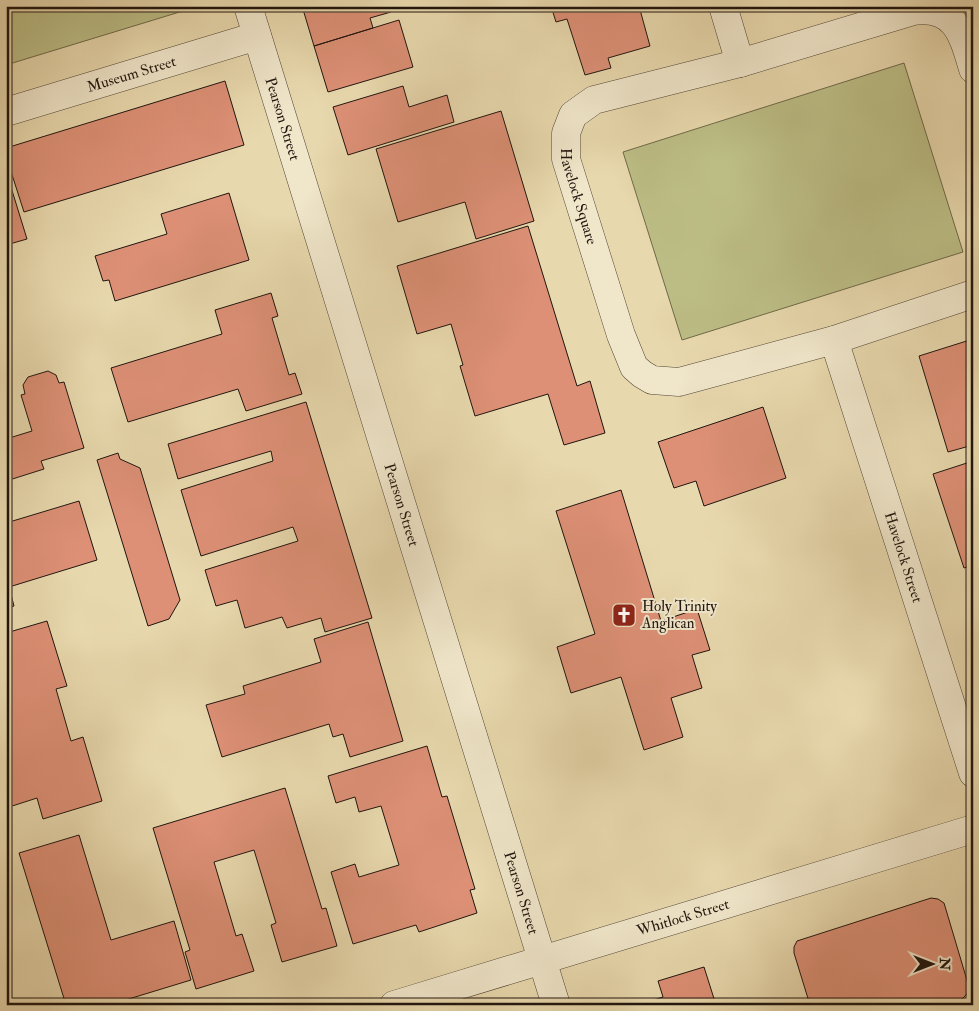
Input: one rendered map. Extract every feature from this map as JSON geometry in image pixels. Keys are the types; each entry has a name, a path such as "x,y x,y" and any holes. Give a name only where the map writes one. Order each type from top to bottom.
{"street":[{"name":"Pearson Street","path":"248,6 556,1005"},
{"path":"723,6 740,63"},
{"name":"Havelock Square","path":"973,69 965,43 953,23 945,15 924,9 740,63 594,100 573,115 566,132 566,159 621,335 634,367 652,380 679,382 834,340 973,294"},
{"name":"Museum Street","path":"6,112 257,36"},
{"name":"Havelock Street","path":"834,340 973,773"},
{"name":"Whitlock Street","path":"394,1005 973,829"}],"green space":[{"path":"6,6 196,6 196,7 6,65"},
{"path":"904,63 963,252 682,340 623,152"}],"building":[{"path":"302,6 389,6 391,12 370,18 373,28 314,46"},
{"path":"551,6 639,6 650,46 608,58 611,68 585,75 567,19 556,22"},
{"path":"399,20 413,67 328,92 314,46"},
{"path":"225,81 244,145 24,212 6,156 6,148"},
{"path":"403,86 409,107 447,95 454,122 348,155 333,107"},
{"path":"501,111 534,221 476,239 465,202 398,222 376,149"},
{"path":"6,171 27,239 6,245"},
{"path":"229,193 249,260 115,301 109,280 103,281 95,256 167,234 161,214"},
{"path":"528,226 577,386 590,381 605,433 564,445 548,394 475,416 460,366 463,365 451,324 417,334 397,266"},
{"path":"271,293 278,316 272,318 289,375 295,373 302,394 246,411 238,389 128,422 111,368 222,334 215,310"},
{"path":"973,339 973,445 948,452 919,356"},
{"path":"48,371 56,375 59,383 64,382 84,448 41,461 44,469 6,481 6,439 32,431 21,395 25,394 23,385 28,377"},
{"path":"306,402 372,618 325,632 321,618 287,628 282,617 245,628 237,600 216,606 205,570 298,541 293,527 201,556 181,490 273,461 271,451 178,479 168,444"},
{"path":"763,407 786,478 704,506 696,481 674,488 658,442"},
{"path":"118,453 120,459 140,468 180,600 169,619 148,626 97,460"},
{"path":"973,461 973,565 964,568 933,474"},
{"name":"Holy Trinity Anglican","path":"621,490 661,621 697,609 710,650 692,655 702,688 671,698 683,737 644,750 621,677 571,693 557,647 595,634 556,511"},
{"path":"79,501 97,560 9,587 14,606 6,609 6,523"},
{"path":"47,621 67,686 56,689 71,741 83,737 102,801 43,819 37,798 6,808 6,633"},
{"path":"368,622 403,741 350,757 343,734 333,737 329,724 222,757 206,705 245,694 243,686 321,662 314,639"},
{"path":"427,746 442,797 447,796 475,889 470,890 477,913 419,932 416,925 353,944 331,872 355,864 359,877 399,865 381,806 359,812 355,797 336,803 328,776"},
{"path":"285,788 322,909 326,908 337,946 282,962 271,925 276,923 254,850 214,862 236,936 242,934 254,971 196,989 185,952 190,950 153,828"},
{"path":"79,835 111,940 174,921 191,980 109,1005 66,1005 19,853"},
{"path":"931,898 938,899 944,903 969,987 967,994 962,999 942,1005 810,1005 794,953 797,941"},
{"path":"704,967 716,1005 637,1005 663,997 658,981"}],"place":[{"name":"Holy Trinity Anglican","path":"624,615"}]}
